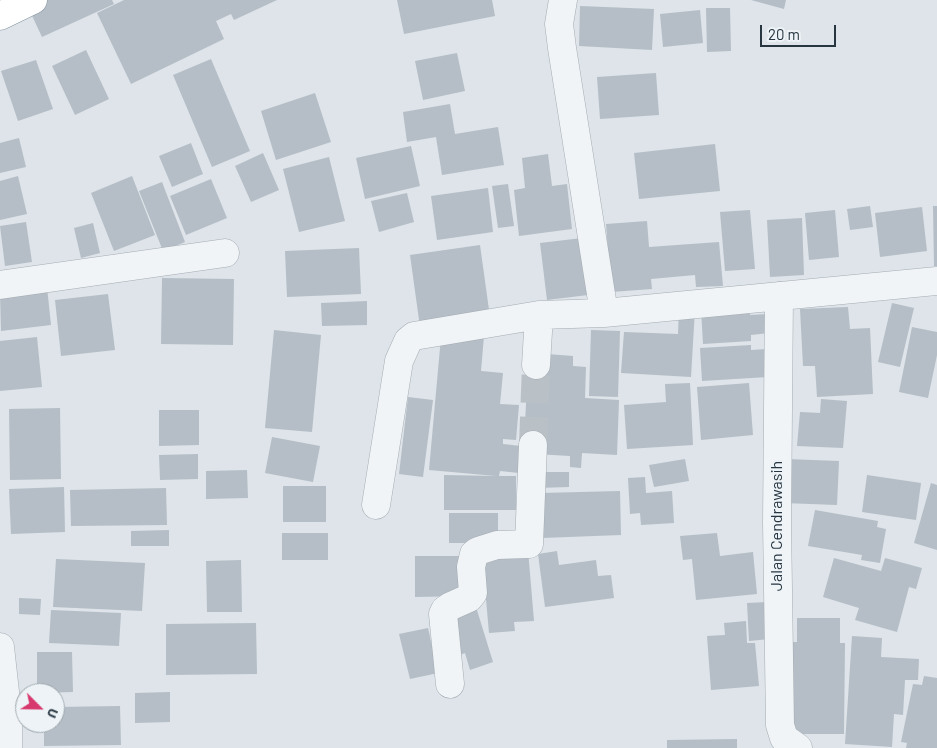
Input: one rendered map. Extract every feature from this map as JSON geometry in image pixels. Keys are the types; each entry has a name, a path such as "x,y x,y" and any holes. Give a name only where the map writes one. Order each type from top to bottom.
{"highway":[{"path":"0,16 33,0"}],"street":[{"path":"563,0 559,24 562,48 604,313"},
{"path":"0,285 225,253"},
{"path":"376,505 399,361 408,341 414,336 539,315 604,313 937,281"},
{"name":"Jalan Cendrawasih","path":"779,296 776,522 780,725 784,738 798,748"},
{"path":"536,365 539,315"},
{"path":"450,684 443,614 445,610 469,598 473,593 471,567 474,554 497,545 529,544 533,445"},
{"path":"0,647 8,718 8,748"}],"building":[{"path":"44,0 112,0 114,4 42,37 28,7"},
{"path":"124,0 277,0 234,20 231,14 216,21 224,39 131,84 97,13"},
{"path":"397,0 492,0 495,16 404,34"},
{"path":"751,0 786,0 784,9"},
{"path":"580,6 654,9 652,50 579,46"},
{"path":"706,8 730,8 731,51 707,52"},
{"path":"700,10 703,43 663,47 660,14"},
{"path":"86,50 109,99 75,115 52,66"},
{"path":"457,53 465,91 423,100 415,61"},
{"path":"211,59 250,151 212,167 173,75"},
{"path":"36,60 53,109 18,121 1,71"},
{"path":"656,73 659,115 600,119 597,77"},
{"path":"315,93 331,142 276,160 261,111"},
{"path":"450,104 455,134 498,127 504,165 442,175 436,137 407,142 403,112"},
{"path":"19,138 26,167 0,173 0,143"},
{"path":"191,143 203,174 172,187 159,156"},
{"path":"715,144 720,191 639,199 634,153"},
{"path":"411,146 420,186 365,199 356,158"},
{"path":"263,153 279,190 251,202 235,166"},
{"path":"548,154 552,186 567,184 572,229 519,236 514,190 525,188 522,158"},
{"path":"329,157 345,221 299,232 283,169"},
{"path":"18,176 27,214 0,220 0,181"},
{"path":"132,176 155,235 114,251 91,193"},
{"path":"211,179 227,218 186,235 170,196"},
{"path":"162,182 185,242 163,251 139,191"},
{"path":"508,184 514,226 498,228 492,186"},
{"path":"488,188 493,232 437,240 431,196"},
{"path":"407,193 414,222 379,232 371,201"},
{"path":"870,206 873,227 850,230 847,209"},
{"path":"933,206 937,206 937,266 934,266"},
{"path":"922,207 927,251 880,257 875,213"},
{"path":"750,210 755,269 725,271 720,212"},
{"path":"835,210 839,257 809,260 805,213"},
{"path":"802,218 804,275 770,277 767,220"},
{"path":"647,221 649,247 719,242 723,286 696,287 695,275 651,279 652,289 611,292 606,224"},
{"path":"26,222 32,262 5,266 0,226"},
{"path":"93,223 100,253 81,258 74,228"},
{"path":"582,238 588,295 547,300 540,243"},
{"path":"480,245 490,317 420,327 410,255"},
{"path":"359,248 361,294 287,297 285,251"},
{"path":"162,278 234,279 233,345 161,344"},
{"path":"47,287 51,325 1,331 0,293"},
{"path":"108,294 115,350 61,356 55,300"},
{"path":"367,301 367,325 322,326 321,303"},
{"path":"892,303 914,308 900,367 878,362"},
{"path":"749,305 750,315 768,314 769,333 751,335 751,341 703,344 701,309"},
{"path":"848,307 850,329 870,328 873,394 817,397 815,366 803,366 800,309"},
{"path":"679,309 695,309 691,377 621,373 624,332 678,334"},
{"path":"912,327 937,332 937,355 928,398 899,392"},
{"path":"274,330 321,335 312,432 265,428"},
{"path":"591,330 620,331 618,397 589,396"},
{"path":"484,336 481,371 503,373 500,404 519,405 516,440 503,439 503,444 521,446 519,473 500,471 499,476 516,476 516,510 444,510 444,475 496,476 429,470 441,337"},
{"path":"37,337 42,387 0,391 0,341"},
{"path":"751,345 751,350 767,349 768,377 702,381 700,348"},
{"path":"547,354 573,356 573,366 586,367 585,398 619,400 617,455 582,453 581,468 570,467 570,456 536,454 524,444 528,364"},
{"path":"690,383 693,445 627,449 624,405 666,402 665,384"},
{"path":"749,383 753,435 701,440 697,387"},
{"path":"408,397 433,400 423,477 399,474"},
{"path":"821,399 847,401 843,448 797,446 800,412 820,413"},
{"path":"60,408 61,479 10,480 9,409"},
{"path":"159,410 199,410 199,445 159,446"},
{"path":"272,437 320,446 313,482 265,473"},
{"path":"198,454 198,479 160,480 159,455"},
{"path":"685,459 689,481 654,487 649,465"},
{"path":"786,459 839,461 837,505 783,503"},
{"path":"247,470 248,498 206,499 206,471"},
{"path":"536,472 569,472 569,487 536,488"},
{"path":"867,475 921,483 916,520 862,512"},
{"path":"645,477 646,493 672,491 674,523 641,525 640,513 630,514 628,478"},
{"path":"931,483 937,485 937,550 914,543"},
{"path":"283,486 326,486 326,522 283,522"},
{"path":"64,487 65,532 11,534 9,489"},
{"path":"166,488 167,525 71,526 70,490"},
{"path":"620,491 621,535 542,538 541,493"},
{"path":"815,510 878,521 877,527 886,529 880,563 861,560 862,555 808,546"},
{"path":"449,513 498,513 498,543 449,543"},
{"path":"169,530 169,546 131,546 131,531"},
{"path":"282,533 328,533 328,560 282,560"},
{"path":"717,533 720,556 753,552 757,594 696,600 692,559 683,560 680,536"},
{"path":"528,550 534,621 514,622 515,631 489,633 482,554"},
{"path":"557,551 559,565 596,560 598,576 611,575 614,598 545,607 538,554"},
{"path":"415,556 465,556 466,596 415,597"},
{"path":"834,558 881,571 885,558 922,568 916,589 909,587 897,632 855,620 859,608 823,597"},
{"path":"56,559 145,563 142,611 53,607"},
{"path":"241,560 242,612 207,612 206,561"},
{"path":"19,598 41,599 40,615 19,614"},
{"path":"768,602 770,639 749,641 747,603"},
{"path":"476,607 493,662 470,670 465,653 457,656 445,616"},
{"path":"51,610 121,613 119,646 49,643"},
{"path":"797,618 840,618 840,643 845,643 844,734 791,734 792,642 797,642"},
{"path":"746,621 747,643 755,643 759,686 711,690 707,636 725,635 724,623"},
{"path":"256,623 257,674 166,675 166,624"},
{"path":"428,628 438,673 410,679 399,634"},
{"path":"852,636 882,638 881,657 919,659 918,680 905,680 903,715 894,714 892,747 845,744"},
{"path":"37,652 72,652 73,692 65,692 65,683 37,683"},
{"path":"924,676 937,678 937,748 906,748 907,743 901,742 913,684 922,685"},
{"path":"170,692 170,722 135,723 135,693"},
{"path":"120,706 121,745 44,746 44,733 65,733 65,707"},
{"path":"737,739 737,748 667,748 667,740"}],"tunnel":[{"path":"533,445 536,365"}]}
